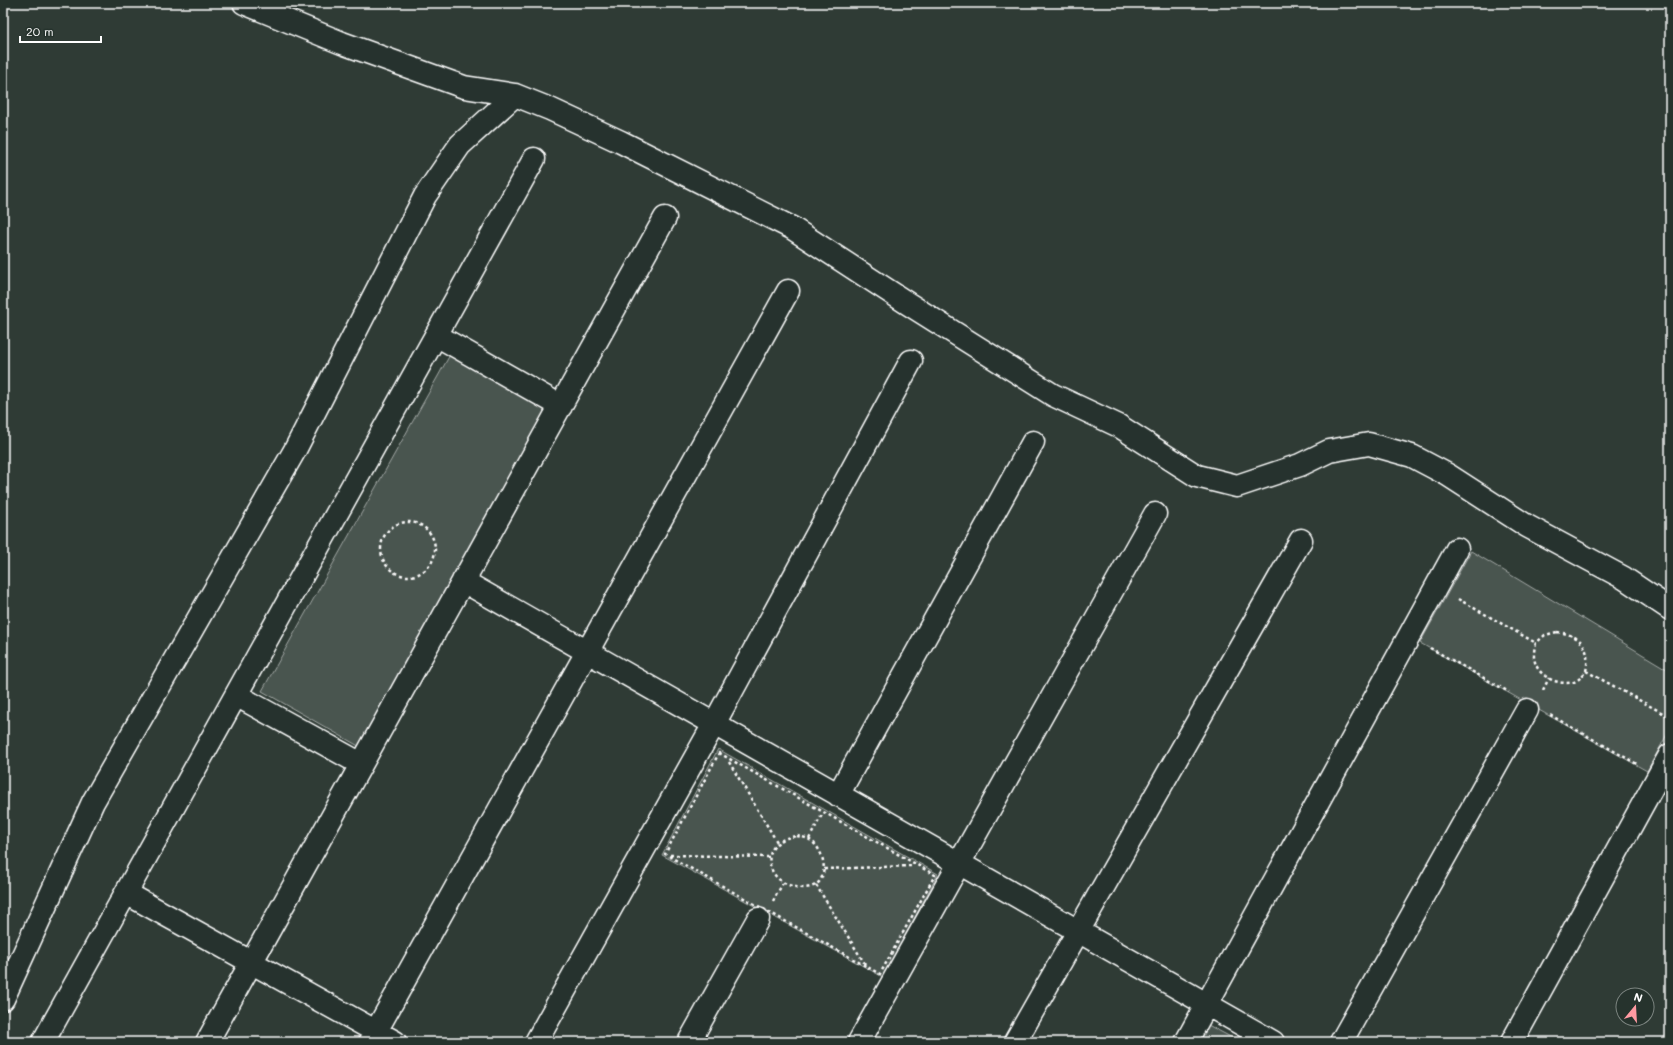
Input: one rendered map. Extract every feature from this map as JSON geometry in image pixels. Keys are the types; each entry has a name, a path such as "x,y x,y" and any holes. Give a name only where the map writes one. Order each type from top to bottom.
{"street":[{"path":"244,3 342,43 464,87 515,95 550,109 622,142 792,228 907,303 1046,390 1119,426 1197,476 1237,486 1300,465 1329,451 1369,444 1412,456 1448,475 1527,526 1624,578 1670,608"},
{"path":"3,999 93,802 295,450 425,196 460,145 515,95"},
{"path":"43,1042 534,159"},
{"path":"207,1042 665,218"},
{"path":"372,1037 788,291"},
{"path":"436,335 560,406"},
{"path":"536,1042 714,724 912,361"},
{"path":"838,795 1033,442"},
{"path":"859,1042 1155,514"},
{"path":"1015,1042 1301,540"},
{"path":"1186,1042 1457,549"},
{"path":"463,581 1077,932 1208,1004 1273,1042"},
{"path":"236,695 361,764"},
{"path":"1341,1042 1527,710"},
{"path":"1512,1042 1670,755"},
{"path":"126,893 251,962 372,1037 395,1042"},
{"path":"689,1042 763,915"}],"path":[{"path":"412,520 423,525 429,530 434,542 434,554 430,566 423,572 415,576 404,575 394,572 385,565 380,555 380,545 388,530 396,525 412,520"},
{"path":"1456,598 1536,643"},
{"path":"1557,632 1571,634 1583,642 1587,653 1586,671 1576,682 1564,683 1549,678 1538,670 1534,661 1536,643 1545,635 1557,632"},
{"path":"1586,671 1670,717"},
{"path":"720,753 935,875 880,974 763,915 665,854 720,753"},
{"path":"725,757 777,842"},
{"path":"809,839 824,812"},
{"path":"796,836 809,839 819,849 824,869 822,878 816,885 803,889 782,883 770,868 769,857 777,842 786,837 796,836"},
{"path":"665,854 769,857"},
{"path":"824,869 919,866"},
{"path":"763,915 782,883"},
{"path":"816,885 866,966"}],"shaded area":[{"path":"451,353 549,409 362,748 262,691"},
{"path":"1471,551 1670,671 1670,729 1647,771 1420,643"},
{"path":"718,749 938,874 883,977 662,855"},
{"path":"1208,1025 1240,1042 1199,1042"}]}
